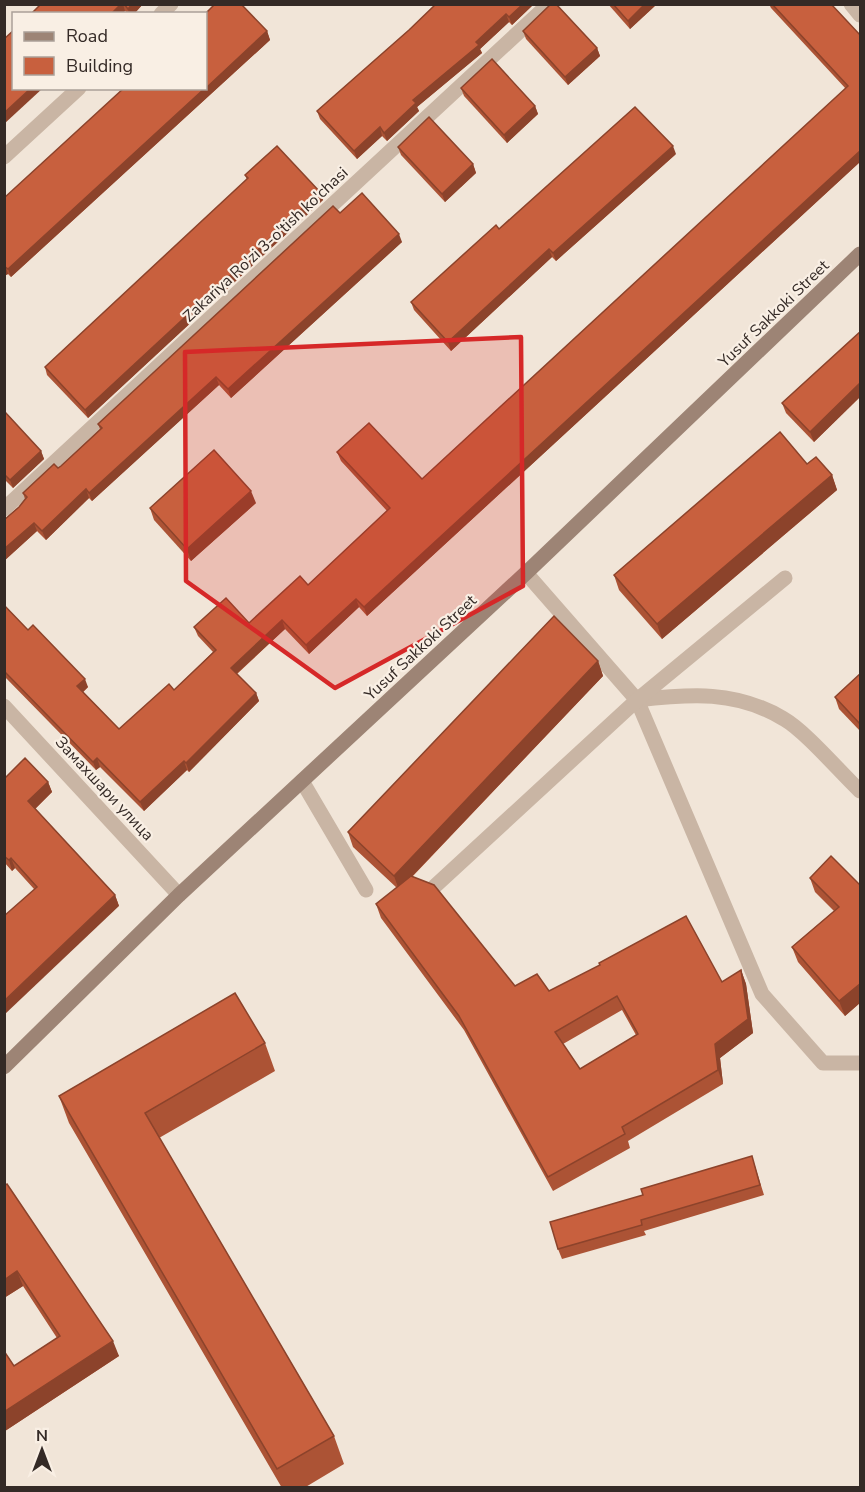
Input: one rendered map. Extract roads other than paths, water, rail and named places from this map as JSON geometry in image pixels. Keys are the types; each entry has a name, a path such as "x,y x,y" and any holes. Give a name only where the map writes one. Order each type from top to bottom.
{"main road":[{"name":"Yusuf Sakkoki Street","path":"4,1067 179,895 526,573 861,254"}],"street":[{"name":"Zakariya Ro'zi 3-o'tish ko'chasi","path":"4,509 549,4"},
{"path":"850,4 861,15"},
{"path":"4,157 77,90"},
{"path":"526,573 637,700 762,994 823,1063 861,1063"},
{"path":"434,887 637,700 785,578"},
{"path":"637,700 694,693 739,699 784,719 860,791"},
{"name":"Замахшари улица","path":"4,706 179,895"},
{"path":"302,781 366,890"}]}
